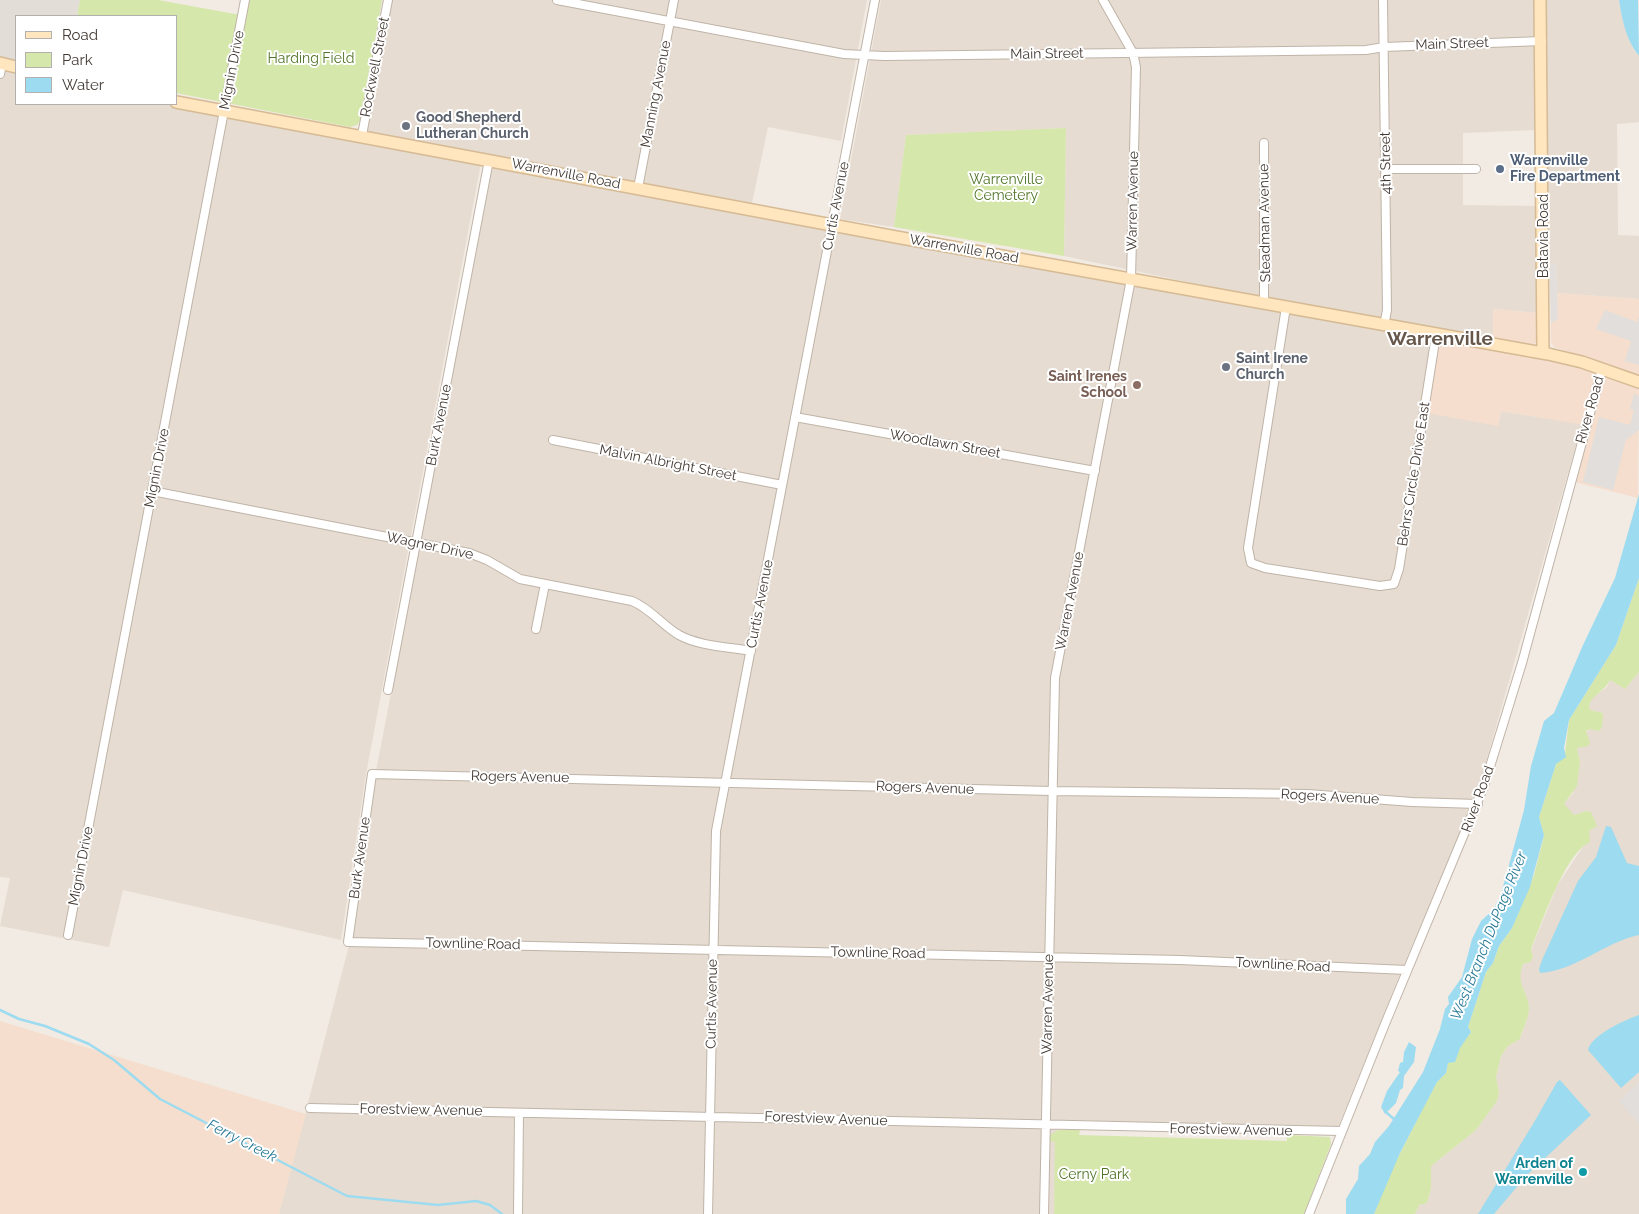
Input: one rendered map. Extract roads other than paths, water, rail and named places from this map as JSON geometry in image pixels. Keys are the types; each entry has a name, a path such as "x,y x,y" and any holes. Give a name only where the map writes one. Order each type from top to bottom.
{"main road":[{"name":"Batavia Road","path":"1540,0 1542,41 1543,353"},
{"path":"1,67 15,66"},
{"name":"Warrenville Road","path":"178,97 288,121 832,225 1384,326 1543,353 1602,369 1639,382"},
{"name":"Warrenville Road","path":"178,102 225,108"}],"street":[{"name":"Mignin Drive","path":"68,935 245,0"},
{"name":"Rockwell Street","path":"362,135 388,0"},
{"name":"Main Street","path":"557,0 844,54 864,55 1366,50 1384,47 1542,41"},
{"name":"Manning Avenue","path":"638,188 674,0"},
{"name":"Curtis Avenue","path":"708,1214 716,831 875,0"},
{"name":"Warren Avenue","path":"1044,1214 1055,678 1131,279 1136,67 1133,53 1103,0"},
{"name":"4th Street","path":"1383,0 1387,310 1384,326"},
{"name":"Steadman Avenue","path":"1264,143 1264,303"},
{"name":"Burk Avenue","path":"388,690 489,160"},
{"path":"1386,169 1476,169"},
{"name":"Behrs Circle Drive East","path":"1286,307 1248,552 1251,563 1265,568 1380,586 1394,584 1399,569 1436,335"},
{"name":"River Road","path":"1310,1214 1407,970 1478,804 1517,680 1602,369"},
{"name":"Woodlawn Street","path":"795,417 1095,471"},
{"name":"Malvin Albright Street","path":"553,440 782,485"},
{"name":"Wagner Drive","path":"152,491 478,556 511,576 632,601 647,608 678,634 687,639 750,652"},
{"path":"536,629 544,584"},
{"name":"Burk Avenue","path":"348,942 372,774"},
{"name":"Rogers Avenue","path":"372,774 1052,791 1308,794 1412,802 1478,804"},
{"name":"Townline Road","path":"348,942 1050,957 1407,970"},
{"name":"Forestview Avenue","path":"310,1108 1341,1132"},
{"path":"518,1214 519,1113"}],"water":[{"path":"1619,0 1638,0 1639,56 1628,37"},
{"name":"West Branch DuPage River","path":"1639,494 1639,578 1616,645 1569,720 1564,748 1566,757 1556,764 1539,817 1544,835 1530,887 1512,928 1499,946 1493,963 1486,972 1468,1027 1471,1032 1460,1048 1455,1062 1448,1063 1446,1073 1437,1082 1400,1153 1374,1214 1346,1214 1346,1199 1358,1179 1359,1166 1370,1154 1375,1142 1389,1126 1423,1072 1440,1029 1445,1009 1449,1004 1448,997 1462,977 1472,939 1481,921 1493,910 1501,894 1524,810 1531,766 1544,721 1554,713 1583,645 1615,578"},
{"path":"1606,826 1611,827 1627,863 1639,866 1639,935 1614,944 1565,967 1540,973 1539,969 1542,960 1578,881 1596,857"},
{"path":"1639,1015 1639,1072 1621,1088 1588,1050 1590,1044 1602,1034 1618,1024"},
{"path":"1409,1042 1416,1047 1414,1062 1404,1076 1403,1088 1400,1090 1396,1103 1385,1114 1381,1107 1387,1091 1400,1072 1398,1071 1400,1063 1403,1062 1404,1052"},
{"path":"1560,1080 1591,1115 1526,1176 1494,1214 1478,1214 1557,1082"}],"waterway":[{"name":"Ferry Creek","path":"0,1010 19,1019 45,1026 89,1044 114,1060 160,1099 347,1196 438,1205 476,1201 490,1205 502,1214"},
{"path":"1387,1113 1395,1120"}],"place":[{"name":"Good Shepherd Lutheran Church","path":"406,126"},
{"name":"Warrenville Fire Department","path":"1500,169"},
{"name":"Saint Irene Church","path":"1226,367"},
{"name":"Saint Irenes School","path":"1137,385"},
{"name":"Arden of Warrenville","path":"1583,1172"}],"district":[{"name":"Warrenville","path":"1440,339"}],"park label":[{"name":"Harding Field","path":"311,59"},
{"name":"Warrenville Cemetery","path":"1006,188"},
{"name":"Cerny Park","path":"1094,1175"}]}
